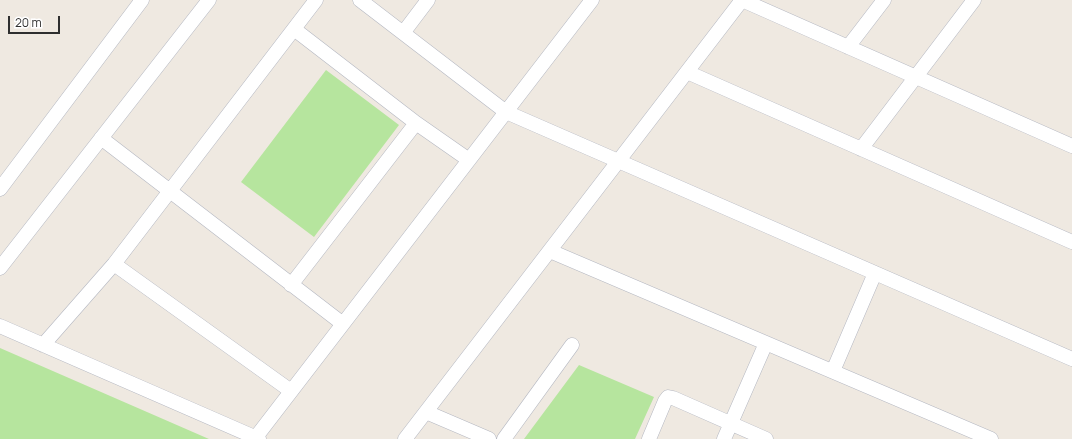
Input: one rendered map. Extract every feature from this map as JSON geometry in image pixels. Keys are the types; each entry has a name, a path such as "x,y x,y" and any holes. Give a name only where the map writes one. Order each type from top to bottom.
{"street":[{"path":"0,189 142,0"},
{"path":"0,268 209,0"},
{"path":"42,344 114,264 316,0"},
{"path":"360,0 506,112 1072,359"},
{"path":"403,33 428,0"},
{"path":"0,326 258,438 291,391 592,0"},
{"path":"405,439 742,0 1072,146"},
{"path":"848,47 884,0"},
{"path":"861,149 974,0"},
{"path":"294,29 416,123 468,160"},
{"path":"687,72 1072,242"},
{"path":"291,285 416,123"},
{"path":"101,138 343,324"},
{"path":"550,251 991,439"},
{"path":"114,264 291,391"},
{"path":"833,372 875,273"},
{"path":"724,439 766,343"},
{"path":"504,439 572,345"},
{"path":"649,439 668,397 766,439"},
{"path":"426,412 489,439"}],"green space":[{"path":"326,70 399,125 314,237 241,182"},
{"path":"0,348 209,439 0,439"},
{"path":"579,365 654,397 635,439 524,439"}]}
